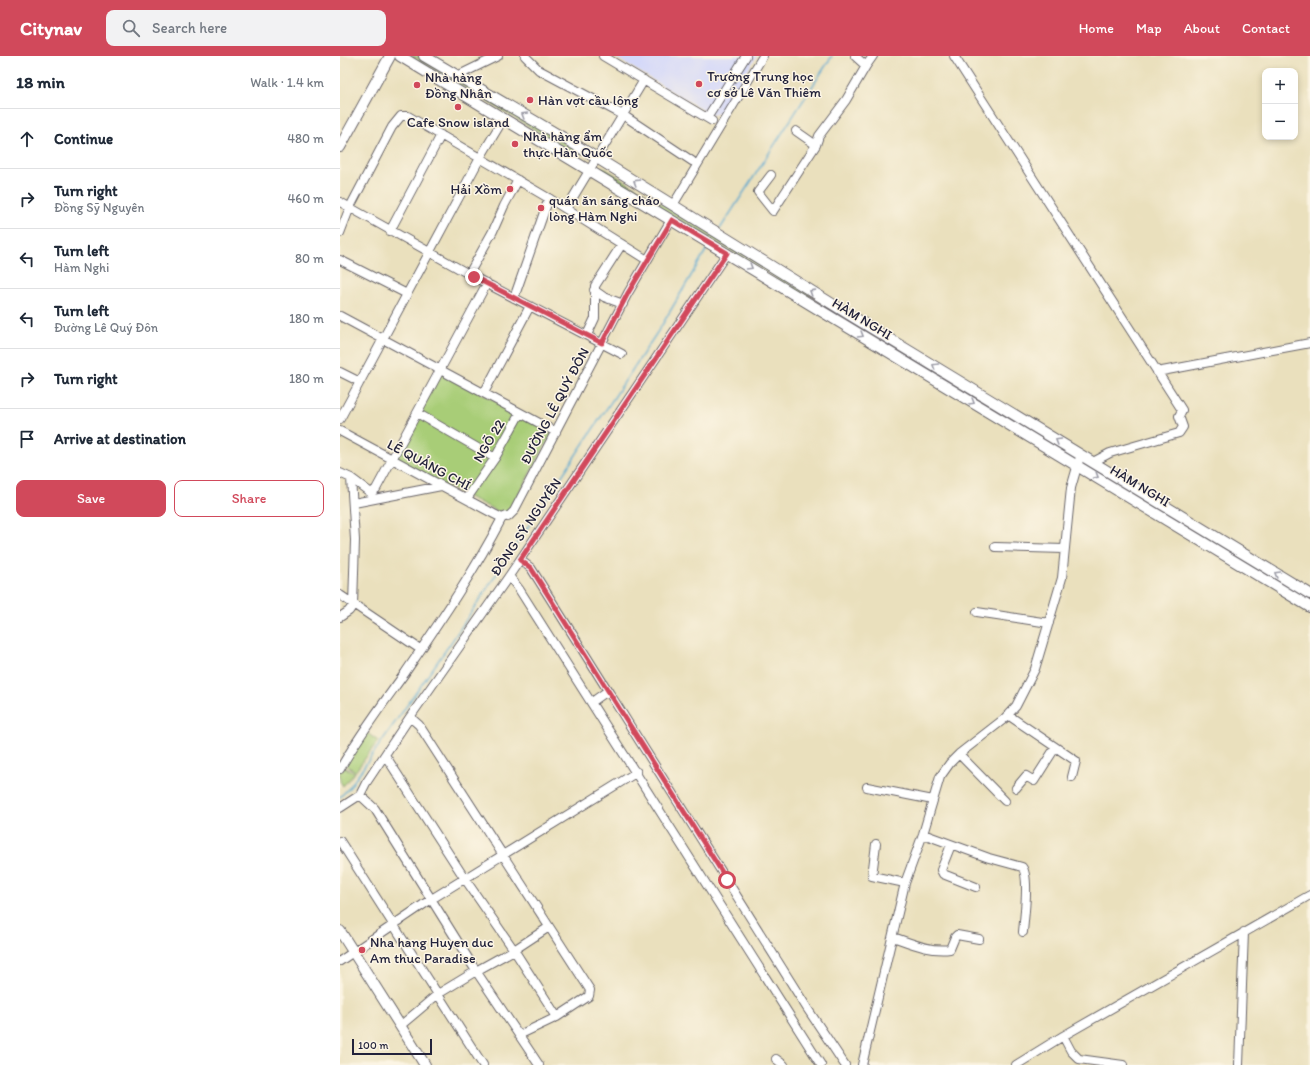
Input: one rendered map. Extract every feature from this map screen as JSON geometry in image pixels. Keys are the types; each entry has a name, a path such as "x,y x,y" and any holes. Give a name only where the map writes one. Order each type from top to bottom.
{"main road":[{"path":"340,147 390,56"},
{"name":"HÀM NGHI","path":"400,56 716,247 1080,460 1093,462 1310,594"},
{"name":"HÀM NGHI","path":"424,56 597,158 673,205 1080,460 1310,607"},
{"path":"340,931 425,1065"}],"street":[{"path":"457,76 484,59 498,56"},
{"path":"524,56 539,70 623,115 692,161"},
{"path":"603,56 710,120 746,56"},
{"path":"673,205 763,56"},
{"path":"855,56 866,66"},
{"path":"770,175 758,192 773,211 816,145 819,136 846,100 873,56"},
{"path":"954,56 1182,410 1179,416 1183,425 1182,430 1176,435 1110,453 1093,462"},
{"path":"566,209 644,80"},
{"path":"340,233 350,207 392,127 401,116 412,117 549,198 647,260"},
{"path":"340,419 480,158 504,118"},
{"path":"796,131 816,145"},
{"path":"390,231 441,135"},
{"path":"469,274 493,231 518,180"},
{"path":"514,298 549,198"},
{"path":"340,202 430,253 622,354"},
{"name":"ĐƯỜNG LÊ QUÝ ĐÔN","path":"340,769 359,736 420,649 504,517 508,517 514,511 623,304 647,260 672,220"},
{"path":"587,335 595,318 594,290 602,273 622,244"},
{"name":"ĐỒNG SỸ NGUYÊN","path":"340,808 360,795 410,717 520,560 727,253"},
{"path":"340,260 407,294"},
{"path":"340,473 351,478 371,493 373,492 392,460 487,283"},
{"path":"594,290 604,297 623,304"},
{"path":"484,393 530,306"},
{"path":"340,316 556,432"},
{"path":"1157,372 1310,343"},
{"path":"340,372 360,382"},
{"path":"417,413 495,458"},
{"name":"NGÕ 22","path":"471,502 468,497 495,458 520,413"},
{"name":"LÊ QUẢNG CHÍ","path":"340,430 392,460 471,502 504,517"},
{"path":"862,1065 905,883 923,834 940,777 950,763 959,754 1008,715 1016,706 1035,669 1062,578 1064,549 1072,488 1080,460"},
{"path":"340,617 349,611 353,605 354,503 351,478"},
{"path":"354,503 441,486"},
{"path":"995,547 1064,549"},
{"path":"520,560 531,568 601,697 637,772 821,1065"},
{"path":"509,576 601,697 845,1065"},
{"path":"340,595 420,649"},
{"path":"977,612 1049,623"},
{"path":"1008,715 1076,762 1072,777"},
{"path":"410,717 419,725 590,990 589,996 557,1017 519,1035"},
{"path":"1016,788 1026,776 1034,781 1055,748"},
{"path":"959,754 1005,801"},
{"path":"385,755 557,1017"},
{"path":"340,961 430,900 637,772"},
{"path":"866,787 933,800"},
{"path":"360,795 375,809 430,900 539,1065"},
{"path":"923,834 989,858 1018,865 1024,869 1026,900 1023,932"},
{"path":"340,841 484,1065"},
{"path":"876,844 872,876 905,883"},
{"path":"951,845 942,870 943,874 976,887"},
{"path":"1016,1065 1063,1036 1310,895"},
{"path":"400,1026 438,994 514,950 549,927"},
{"path":"1239,1065 1244,932"},
{"path":"892,937 917,945 943,950 950,949 953,940 957,935 979,939"},
{"path":"1063,1036 1071,1051 1079,1059 1099,1063 1123,1065"},
{"path":"776,1059 784,1065"}],"shaded area":[{"name":"Trường Trung học cơ sở Lê Văn Thiêm","path":"613,56 757,56 721,113 711,115"}],"green space":[{"path":"411,56 418,56 581,153 579,156"},
{"path":"602,167 810,295 808,298 600,171"},
{"path":"825,303 1062,447 1060,450 823,306"},
{"path":"442,371 552,433 507,516 394,460"},
{"path":"363,730 378,741 355,772 344,763"},
{"path":"344,767 355,773 343,786 340,781 340,772"}],"waterway":[{"path":"720,229 832,56"},
{"path":"340,797 349,788 450,644 662,325 708,247"}],"place":[{"name":"Trường Trung học cơ sở Lê Văn Thiêm","path":"699,84"},
{"name":"Nhà hàng Đồng Nhân","path":"417,85"},
{"name":"Hàn vợt cầu lông","path":"530,100"},
{"name":"Cafe Snow island","path":"458,107"},
{"name":"Nhà hàng ẩm thực Hàn Quốc","path":"515,144"},
{"name":"Hải Xồm","path":"510,189"},
{"name":"quán ăn sáng cháo lòng Hàm Nghi","path":"541,208"},
{"name":"Nha hang Huyen duc Am thuc Paradise","path":"362,950"}],"route":[{"path":"474,277 602,343 628,293 672,220 727,253 520,560 531,568 727,880"}]}
